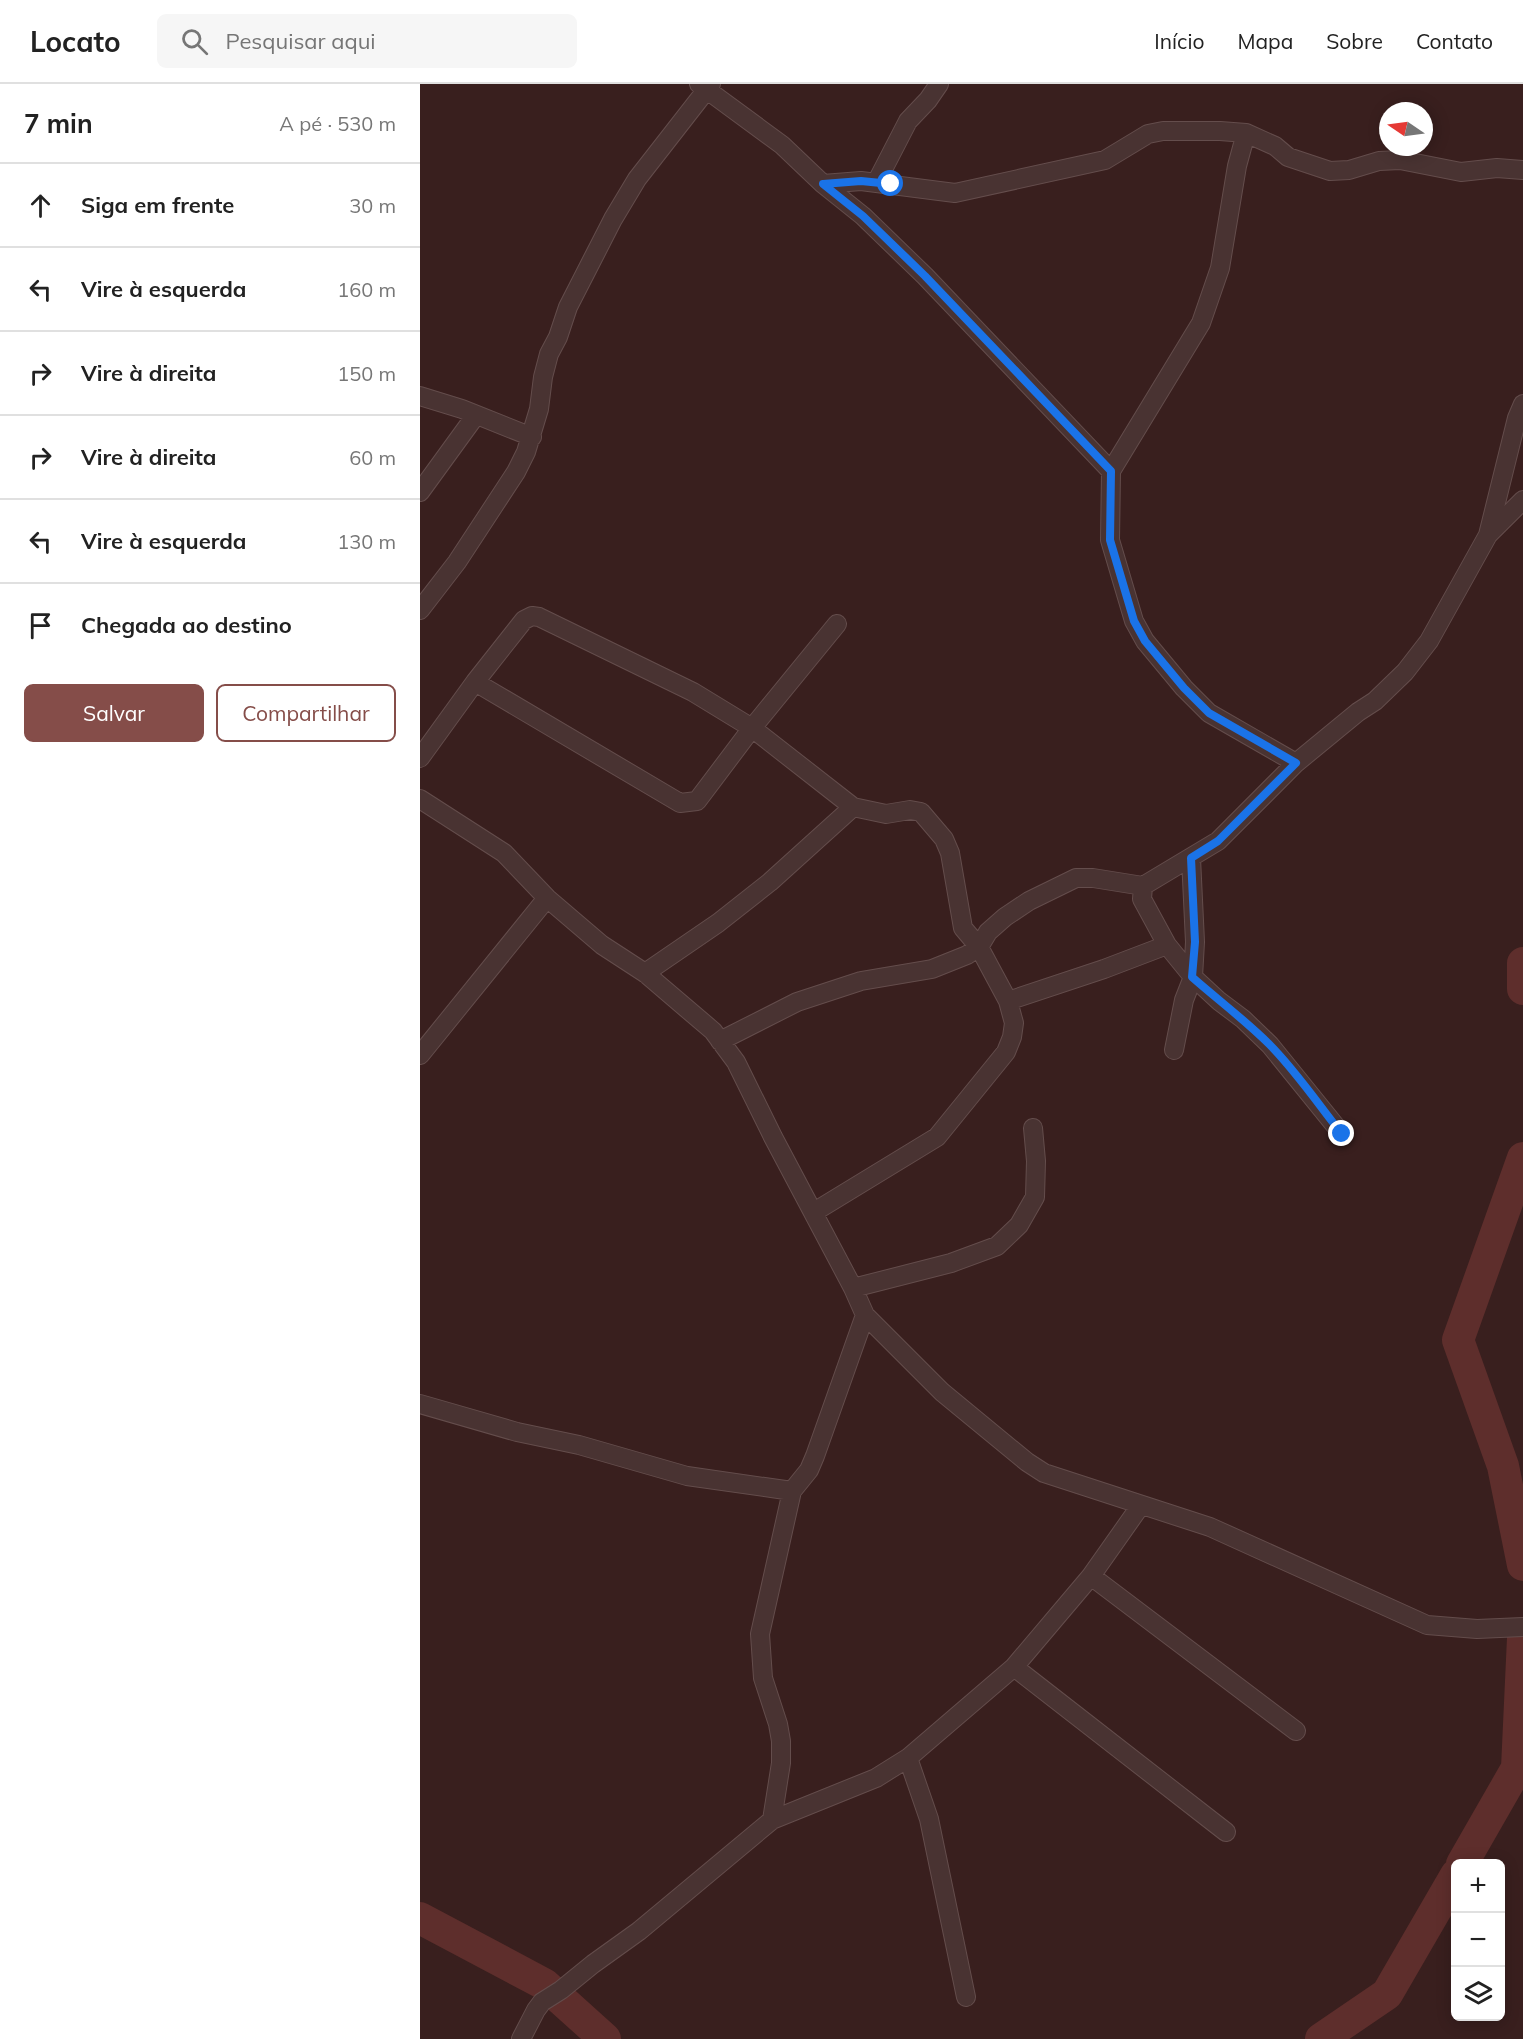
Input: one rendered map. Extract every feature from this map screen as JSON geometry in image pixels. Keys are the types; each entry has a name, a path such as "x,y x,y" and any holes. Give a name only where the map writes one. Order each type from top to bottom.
{"street":[{"path":"876,183 908,121 928,100 939,84"},
{"path":"420,610 457,562 516,472 532,437 549,354 558,337 567,307 613,219 637,179 705,86 782,145 823,184 863,216 925,276 1111,471"},
{"path":"823,184 861,181 955,193 1105,160 1148,134 1163,131 1246,133 1275,146 1288,157 1330,171 1349,170 1379,161 1400,160 1461,172 1497,168 1523,170"},
{"path":"1246,133 1237,166 1220,268 1201,323 1111,471 1110,540 1134,621 1145,641 1184,688 1209,713 1296,763"},
{"path":"420,396 532,437"},
{"path":"720,1041 797,1002 861,981 932,969 967,955 980,947 988,932 1005,917 1048,891 1076,878 1093,878 1143,886 1218,841 1296,763 1358,712 1375,701 1405,672 1429,641 1488,535 1517,418 1523,404"},
{"path":"420,492 476,415"},
{"path":"1488,535 1523,500"},
{"path":"420,758 475,682 524,620 531,616 539,617 693,692 752,728 853,807 886,814 915,810 930,820 944,839 950,853 963,928 980,947 1008,1001 1014,1023 1012,1037 1006,1052 937,1137 814,1212"},
{"path":"475,682 680,802 698,801 752,728 837,624"},
{"path":"420,800 504,853 548,898 602,945 645,973 713,1031 736,1062 772,1137 814,1212 865,1315 942,1392 1027,1462 1044,1473 1210,1527 1427,1625 1476,1629 1523,1627"},
{"path":"645,973 718,923 770,882 853,807"},
{"path":"1174,1050 1186,993 1192,977 1195,942 1191,858"},
{"path":"1143,886 1142,899 1167,945 1192,977 1243,1018 1270,1045 1342,1134"},
{"path":"420,1055 548,898"},
{"path":"1008,1001 1167,945"},
{"path":"853,1288 951,1263 998,1246 1019,1225 1035,1197 1036,1161 1033,1128"},
{"path":"772,1820 781,1763 781,1741 763,1678 760,1634 792,1491 812,1463 865,1315"},
{"path":"420,1404 517,1432 579,1445 687,1476 792,1491"},
{"path":"521,2039 542,2002 639,1931 772,1820 876,1778 908,1758 1014,1667 1091,1576 1141,1505"},
{"path":"1091,1576 1296,1731"},
{"path":"1014,1667 1226,1832"},
{"path":"908,1758 929,1819 966,1996"}],"waterway":[{"path":"1523,963 1523,989"},
{"path":"1523,1158 1458,1340 1503,1466 1523,1565"},
{"path":"1465,1859 1517,1768 1523,1638"},
{"path":"1321,2039 1387,1994 1451,1884"},
{"path":"420,1918 544,1984 605,2039"}],"route":[{"path":"891,184 861,181 823,184 863,216 925,276 1111,471 1110,540 1134,621 1145,641 1184,688 1209,713 1296,763 1218,841 1191,858 1195,942 1192,977 1243,1018 1270,1045 1342,1134"}]}
